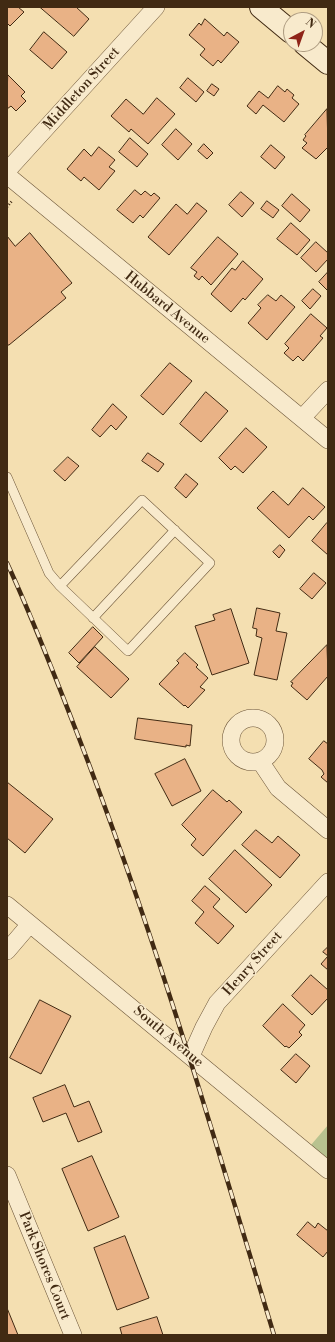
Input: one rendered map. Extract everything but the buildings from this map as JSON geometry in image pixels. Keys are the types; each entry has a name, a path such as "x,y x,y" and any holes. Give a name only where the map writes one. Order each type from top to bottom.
{"street":[{"name":"Middleton Street","path":"7,171 156,7"},
{"path":"260,7 283,26"},
{"path":"315,52 328,63"},
{"name":"Hubbard Avenue","path":"7,175 328,440"},
{"path":"302,418 328,390"},
{"path":"260,761 278,788 328,830"},
{"name":"Henry Street","path":"191,1056 204,1026 217,1003 328,882"},
{"name":"South Avenue","path":"7,905 328,1170"},
{"path":"7,951 30,924"},
{"name":"Park Shores Court","path":"7,1174 73,1335"}],"lane":[{"path":"7,477 49,573 60,586 128,652 210,563 142,500 60,586"},
{"path":"93,618 175,530"}],"green space":[{"path":"328,1125 328,1170 305,1152"}],"railway":[{"path":"7,563 35,626 105,807 132,882 182,1032 274,1335"}]}
